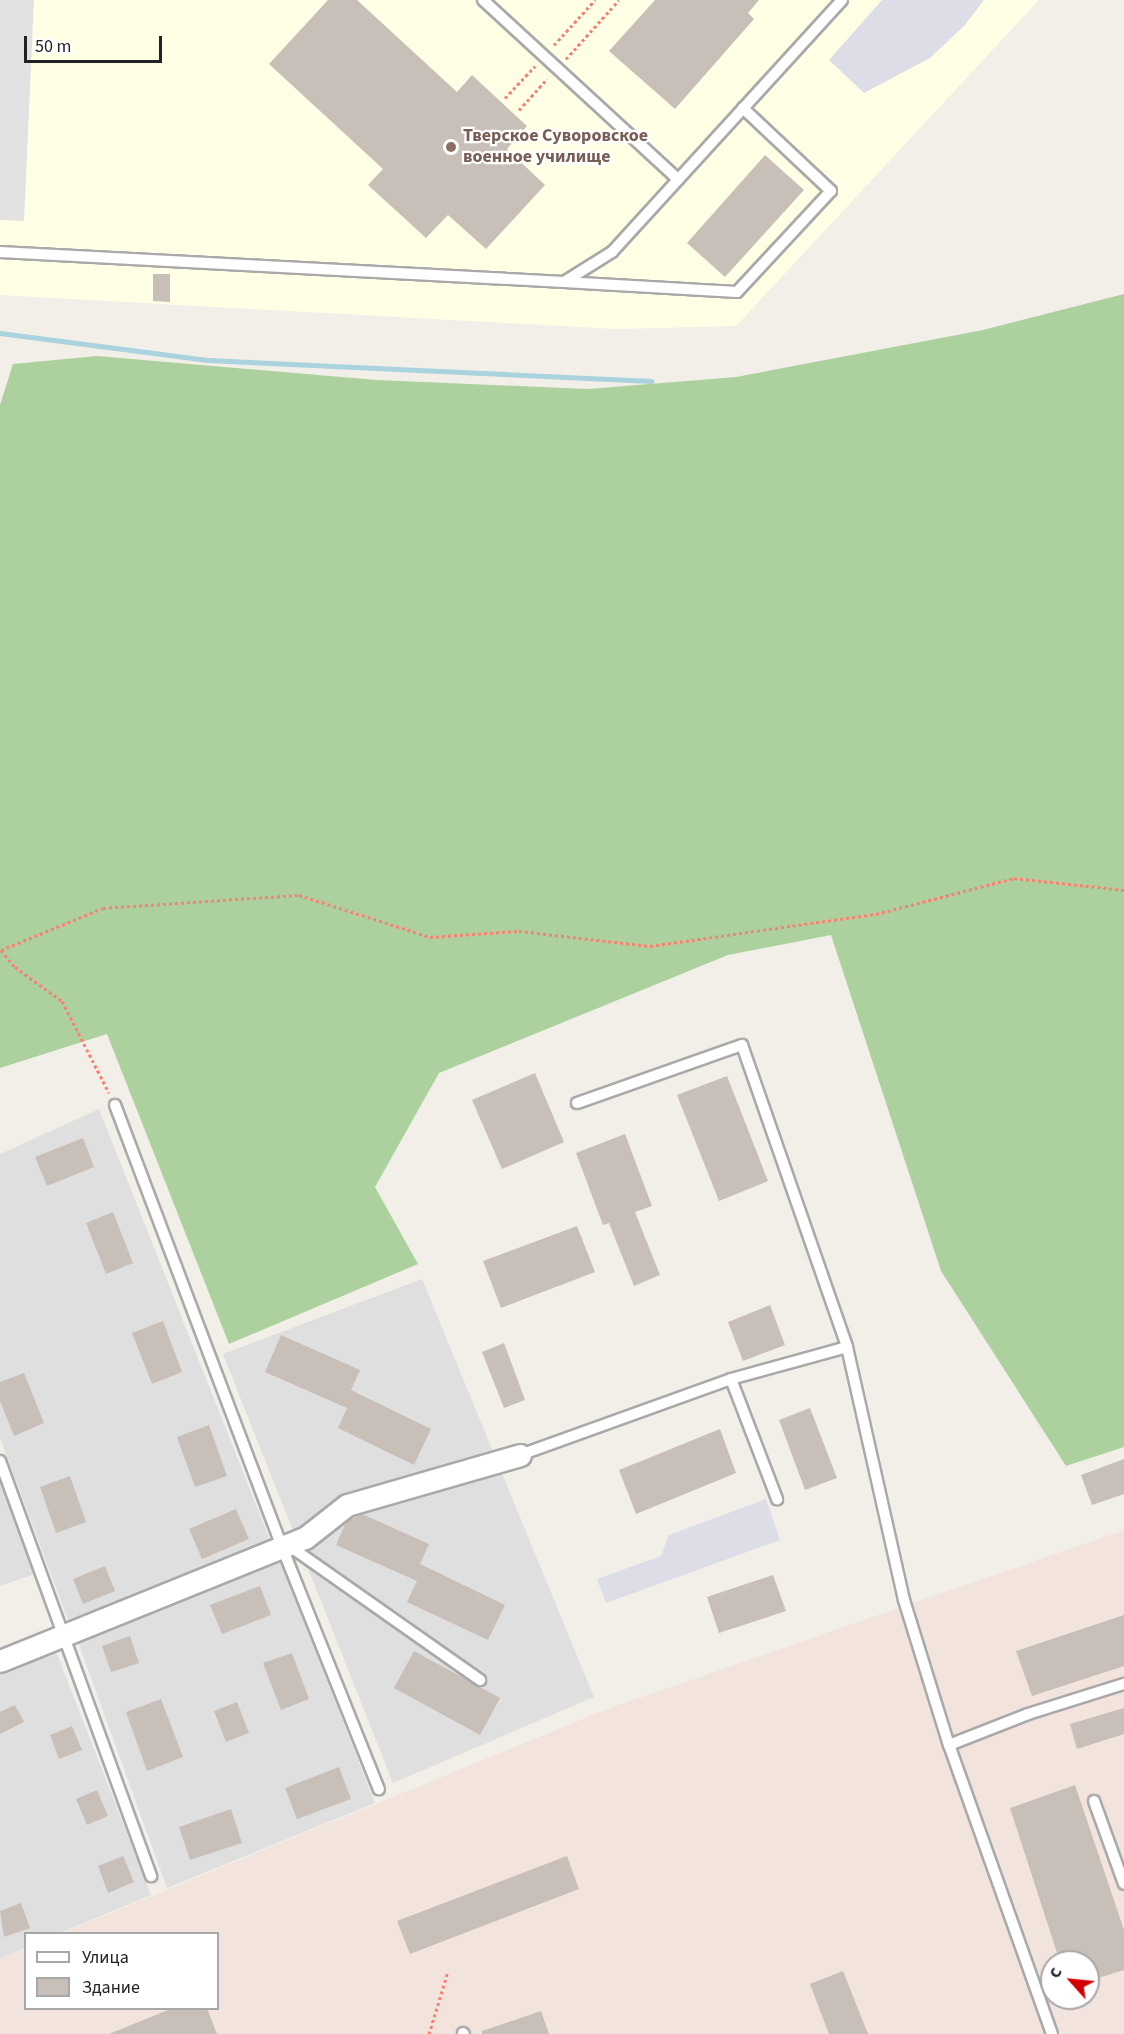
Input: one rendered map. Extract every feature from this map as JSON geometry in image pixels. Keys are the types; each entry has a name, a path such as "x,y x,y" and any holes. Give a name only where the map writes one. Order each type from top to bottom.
{"street":[{"path":"0,1661 304,1538 347,1505 520,1455"}],"lane":[{"path":"483,0 678,179"},
{"path":"564,282 612,252 842,0"},
{"path":"0,252 737,292 831,191 743,108"},
{"path":"577,1103 742,1045 847,1347 904,1600 949,1746 1052,2034"},
{"path":"115,1105 379,1789"},
{"path":"520,1455 731,1378 847,1347"},
{"path":"731,1378 777,1499"},
{"path":"0,1461 66,1636 151,1876"},
{"path":"285,1546 480,1680"},
{"path":"949,1746 1028,1714 1124,1684"},
{"path":"1094,1801 1124,1884"}],"path":[{"path":"519,110 619,0"},
{"path":"115,1105 62,1001 15,967 1,950 103,908 299,895 430,938 519,931 650,946 876,914 1014,878 1124,890"},
{"path":"429,2034 448,1971"}],"shaded area":[{"name":"Тверское Суворовское военное училище","path":"0,0 1039,0 736,326 616,329 0,295"},
{"path":"0,0 34,0 24,221 0,220"},
{"path":"882,0 984,0 965,25 930,58 864,93 829,60"},
{"path":"99,1109 272,1545 68,1620 0,1438 0,1154"},
{"path":"422,1279 594,1697 393,1783 223,1354"},
{"path":"0,1480 38,1573 0,1586"},
{"path":"766,1499 780,1540 606,1603 597,1579 661,1556 669,1535"},
{"path":"1124,1530 1124,2034 0,2034 0,1959 24,1949 24,2010 219,2010 219,1932 64,1932 607,1709"},
{"path":"280,1561 375,1803 167,1888 78,1642"},
{"path":"55,1649 151,1895 62,1932 24,1932 24,1948 0,1959 0,1670"}],"green space":[{"path":"1124,294 1124,1447 1066,1466 941,1271 831,935 728,955 439,1073 375,1187 418,1264 229,1344 107,1034 0,1068 0,405 13,364 97,356 377,380 588,389 736,377 983,330"}],"building":[{"path":"328,0 357,0 457,92 472,75 527,126 507,149 545,185 486,249 448,215 426,238 368,185 383,169 269,64"},
{"path":"655,0 759,0 748,13 754,19 675,109 609,51"},
{"path":"765,155 804,190 725,277 687,243"},
{"path":"153,274 170,274 170,302 153,301"},
{"path":"535,1073 564,1142 502,1169 472,1100"},
{"path":"727,1076 768,1181 719,1201 677,1095"},
{"path":"625,1134 652,1206 635,1212 660,1275 634,1286 609,1223 603,1225 576,1153"},
{"path":"83,1138 94,1167 47,1186 35,1157"},
{"path":"113,1212 133,1263 106,1274 86,1223"},
{"path":"577,1226 595,1272 501,1308 483,1261"},
{"path":"770,1305 785,1345 743,1361 728,1322"},
{"path":"163,1321 182,1372 152,1384 132,1333"},
{"path":"281,1335 360,1370 351,1390 431,1429 414,1465 338,1428 347,1408 265,1372"},
{"path":"504,1343 525,1400 504,1408 482,1352"},
{"path":"24,1373 44,1423 14,1436 0,1401 0,1382"},
{"path":"810,1408 837,1478 805,1490 779,1420"},
{"path":"209,1425 227,1476 195,1487 177,1437"},
{"path":"720,1429 736,1473 636,1514 619,1470"},
{"path":"1124,1459 1124,1494 1092,1505 1081,1475"},
{"path":"70,1476 86,1522 56,1533 40,1487"},
{"path":"236,1509 249,1539 202,1559 189,1529"},
{"path":"362,1514 429,1544 420,1564 505,1605 488,1640 407,1602 417,1581 336,1545 346,1522"},
{"path":"105,1566 115,1591 83,1604 73,1579"},
{"path":"773,1575 786,1611 719,1633 707,1597"},
{"path":"260,1586 271,1615 222,1634 210,1605"},
{"path":"1124,1615 1124,1666 1032,1696 1016,1651"},
{"path":"130,1636 139,1663 111,1672 102,1646"},
{"path":"414,1651 500,1698 480,1735 394,1688"},
{"path":"292,1653 309,1699 281,1710 263,1663"},
{"path":"161,1699 183,1757 147,1771 126,1712"},
{"path":"237,1702 249,1733 226,1742 214,1711"},
{"path":"15,1705 24,1722 0,1734 0,1712"},
{"path":"1124,1708 1124,1734 1077,1749 1070,1724"},
{"path":"72,1726 82,1750 59,1759 50,1735"},
{"path":"339,1767 351,1799 297,1819 285,1788"},
{"path":"1075,1785 1124,1930 1124,1970 1100,1977 1100,1950 1056,1950 1010,1808"},
{"path":"97,1790 108,1816 87,1825 76,1799"},
{"path":"231,1809 242,1843 190,1860 179,1827"},
{"path":"123,1856 134,1882 108,1893 98,1866"},
{"path":"567,1856 579,1889 410,1954 397,1921"},
{"path":"21,1903 30,1928 4,1937 0,1911"},
{"path":"843,1971 868,2034 829,2034 810,1984"},
{"path":"168,2010 208,2010 217,2034 109,2034"},
{"path":"541,2011 549,2034 482,2034 482,2031"}],"waterway":[{"path":"0,333 207,360 652,381"}],"place":[{"name":"Тверское Суворовское военное училище","path":"451,147"}]}
